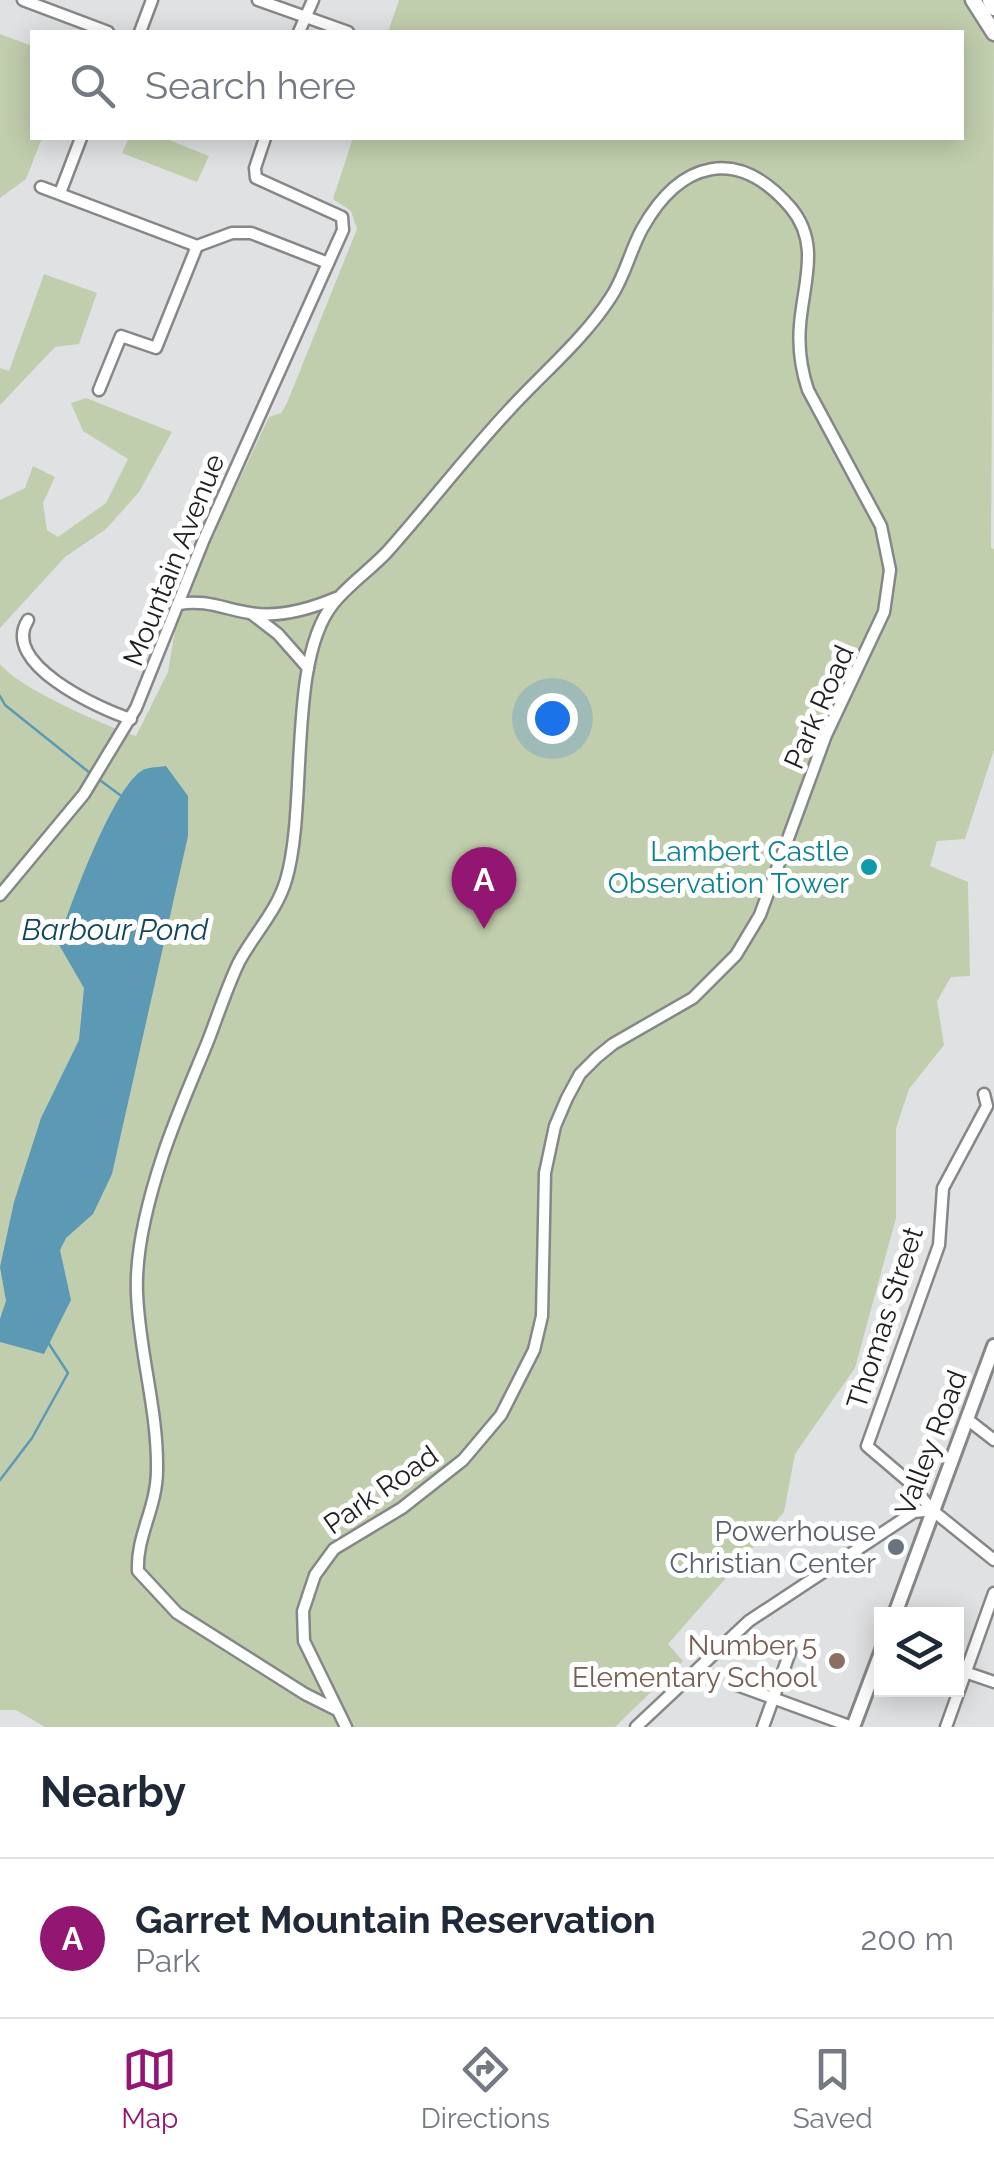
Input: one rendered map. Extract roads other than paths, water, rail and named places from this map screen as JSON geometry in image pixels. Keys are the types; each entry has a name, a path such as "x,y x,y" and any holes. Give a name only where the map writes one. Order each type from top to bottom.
{"highway":[{"path":"973,0 994,33"},
{"path":"990,0 994,8"}],"main road":[{"name":"Valley Road","path":"897,1607 994,1346"},
{"path":"853,1727 874,1671"}],"street":[{"path":"23,0 103,30"},
{"path":"141,30 152,0"},
{"path":"258,0 342,30"},
{"path":"300,30 312,0"},
{"path":"60,193 79,140"},
{"name":"Mountain Avenue","path":"0,894 84,794 130,719 150,679 204,539 343,230 342,217 263,183 254,173 264,140"},
{"name":"Park Road","path":"337,1710 177,1613 138,1570 137,1553 156,1498 158,1468 136,1276 147,1214 164,1152 239,963 286,882 308,668 331,605 388,551 490,431 580,335 612,296 640,232 677,184 698,170 730,168 758,178 792,210 806,234 809,275 800,335 803,373 816,407 881,526 890,570 884,612 826,735 760,915 736,955 693,998 613,1044 580,1074 567,1098 555,1126 545,1173 542,1316 534,1350 501,1415 463,1460 402,1508 334,1548 315,1575 303,1611 304,1641 346,1727"},
{"path":"42,186 197,246 232,233 252,233 328,263"},
{"path":"99,390 121,336 156,348 197,246"},
{"name":"Park Road","path":"179,604 204,601 252,614 300,610 342,595"},
{"name":"Park Road","path":"252,614 278,634 308,668"},
{"path":"15,627 28,620"},
{"path":"39,683 130,719"},
{"name":"Thomas Street","path":"932,1510 908,1481 867,1446 939,1245 943,1188 987,1106 984,1094"},
{"path":"967,1419 994,1440"},
{"path":"636,1727 731,1637 772,1604 914,1512 932,1510 994,1560"},
{"path":"964,1664 994,1594"},
{"path":"763,1727 790,1652"},
{"path":"964,1672 994,1682"},
{"path":"316,1699 324,1692 322,1682"},
{"path":"737,1686 853,1727"},
{"path":"946,1727 954,1697"}],"water":[{"name":"Barbour Pond","path":"166,766 188,796 188,836 112,1174 93,1214 66,1238 60,1250 71,1300 44,1354 0,1342 0,1319 6,1301 0,1267 14,1202 41,1118 79,1040 84,988 58,943 94,849 119,798 143,770"}],"waterway":[{"path":"0,696 5,705 90,773"},
{"path":"97,778 120,795"},
{"path":"0,1480 32,1438 68,1373 49,1344"}],"place":[{"name":"Lambert Castle Observation Tower","path":"869,867"},
{"name":"Garret Mountain Reservation","path":"484,929"},
{"name":"Powerhouse Christian Center","path":"896,1547"},
{"name":"Number 5 Elementary School","path":"837,1661"}]}
